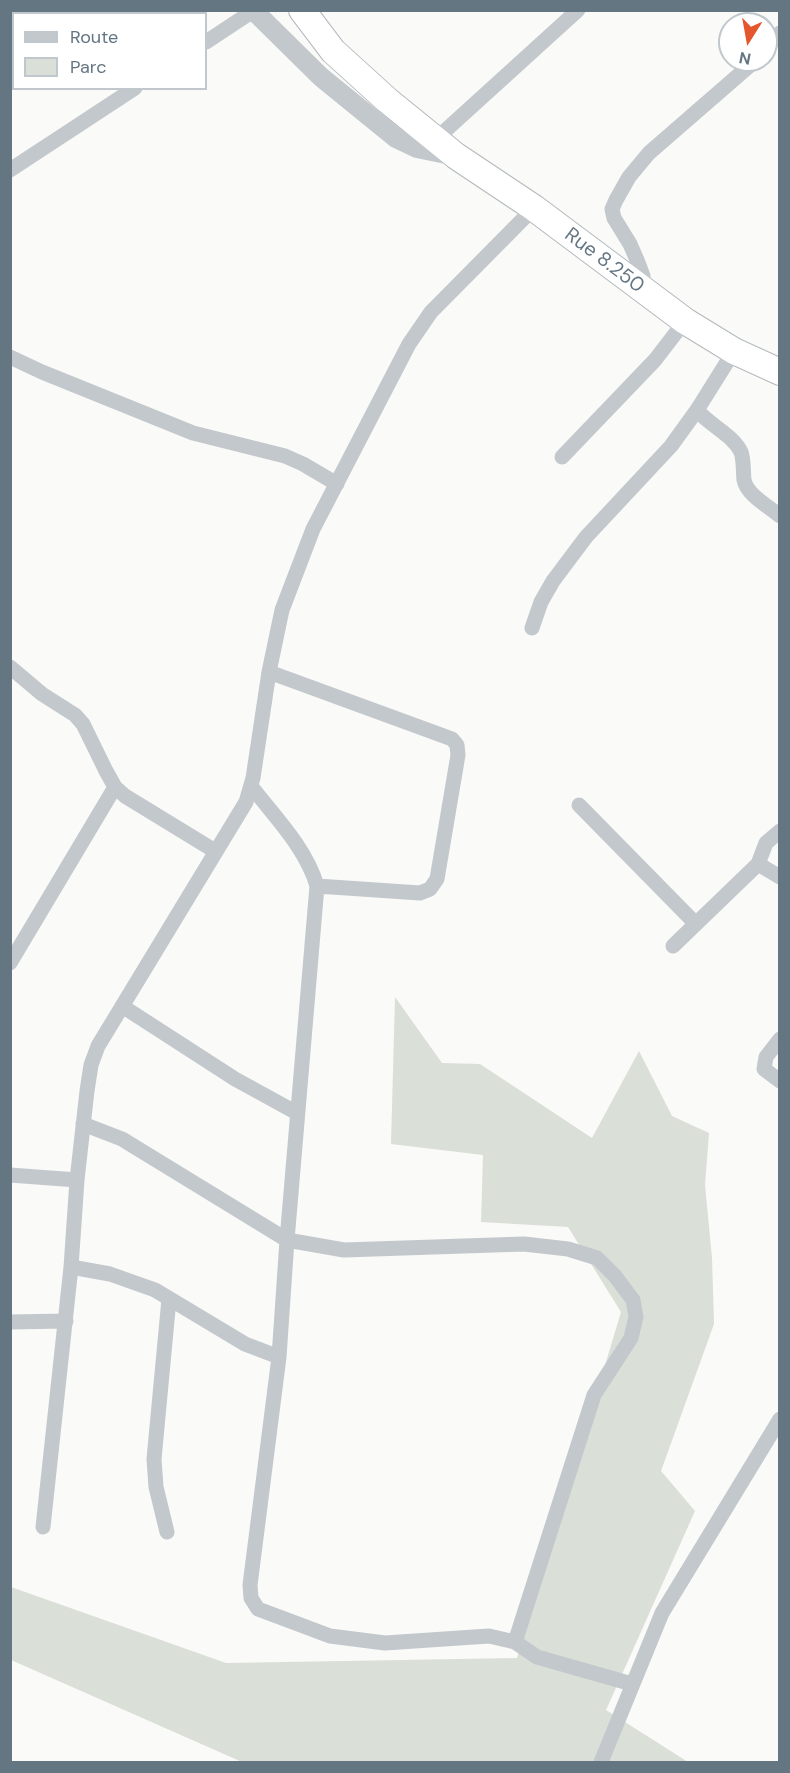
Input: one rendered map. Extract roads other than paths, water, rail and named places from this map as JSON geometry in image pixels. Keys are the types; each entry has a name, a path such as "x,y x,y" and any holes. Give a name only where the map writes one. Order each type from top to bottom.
{"highway":[{"name":"Rue 8.250","path":"302,10 333,51 387,100 456,156 534,208 685,321 734,351 780,372"}],"street":[{"path":"436,139 578,10"},
{"path":"207,41 253,11 321,77 396,138 417,148 456,156"},
{"path":"645,292 643,276 637,260 614,218 612,209 629,177 649,153 742,72"},
{"path":"10,170 132,90"},
{"path":"44,1527 66,1321 83,1124 91,1065 98,1046 246,802 251,786 269,672 282,610 296,570 313,529 409,344 426,320 534,208"},
{"path":"562,457 655,360 685,321"},
{"path":"532,628 540,602 553,581 586,537 671,446 734,351"},
{"path":"10,357 193,433 285,456 337,484"},
{"path":"697,410 740,451 747,489 780,516"},
{"path":"10,667 42,694 75,715 83,724 115,787 124,796 215,851"},
{"path":"269,672 452,739 457,745 458,755 437,879 430,889 420,893 317,886"},
{"path":"251,786 298,845 313,873 317,886 279,1357 250,1585 251,1598 258,1609 330,1636 385,1643 489,1636 514,1642 537,1657 632,1683"},
{"path":"10,963 115,787"},
{"path":"579,805 695,923"},
{"path":"673,946 758,864 766,843 780,831"},
{"path":"758,864 780,877"},
{"path":"122,1006 235,1079 297,1113"},
{"path":"780,1039 766,1057 764,1064 764,1069 780,1081"},
{"path":"83,1124 122,1139 287,1240 344,1250 524,1244 568,1249 597,1258 615,1276 633,1300 636,1317 631,1338 594,1395 514,1642"},
{"path":"10,1175 77,1180"},
{"path":"71,1267 110,1274 155,1290 245,1344 279,1357"},
{"path":"167,1532 156,1487 154,1459 169,1299"},
{"path":"10,1322 66,1321"},
{"path":"601,1762 662,1613 780,1419"}]}
